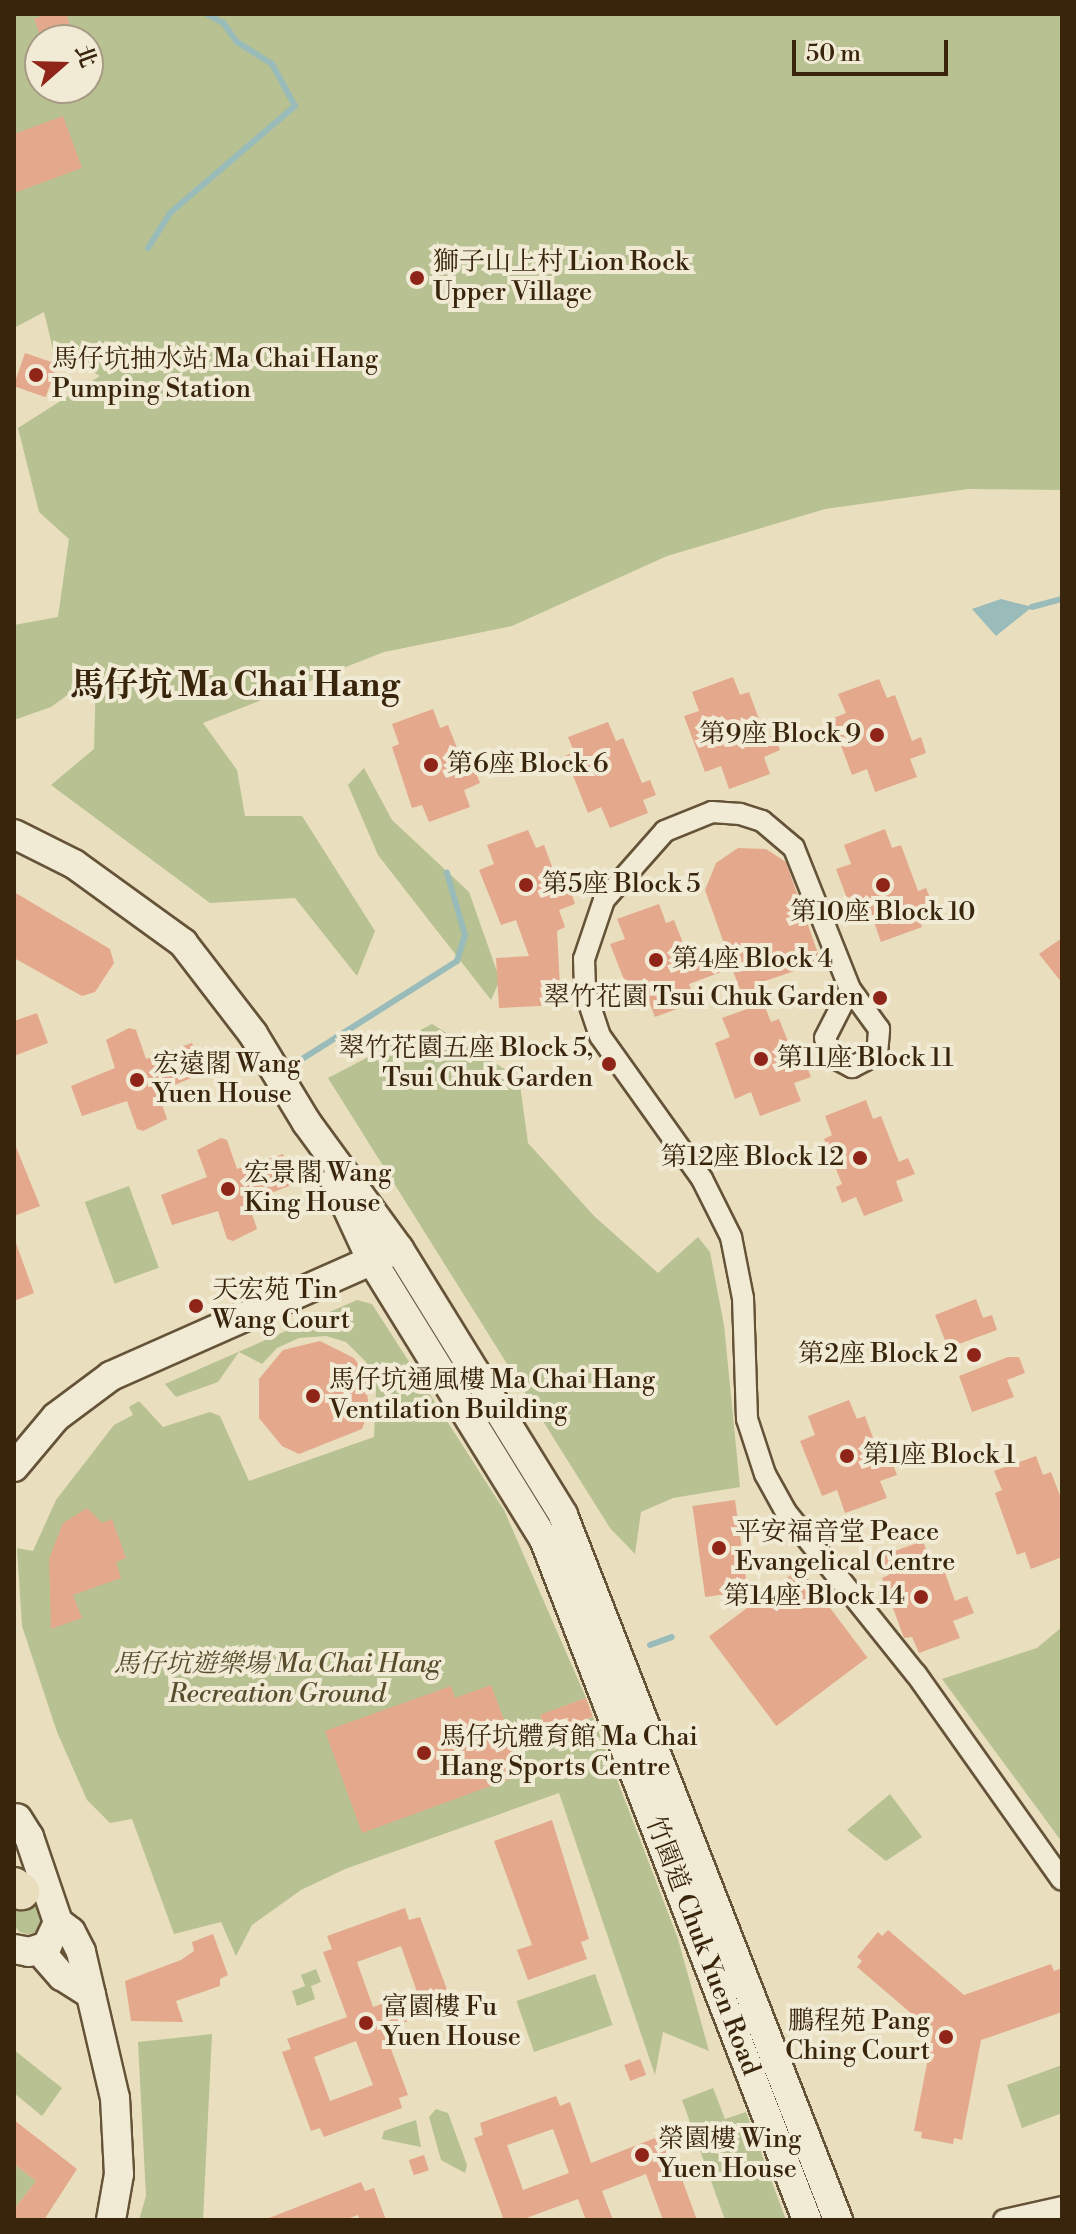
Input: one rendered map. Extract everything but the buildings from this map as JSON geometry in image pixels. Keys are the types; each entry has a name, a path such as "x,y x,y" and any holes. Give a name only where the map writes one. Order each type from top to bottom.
{"main road":[{"name":"竹園道 Chuk Yuen Road","path":"14,834 74,864 183,943 253,1034 307,1123 399,1249 577,1544 838,2220"},
{"name":"竹園道 Chuk Yuen Road","path":"307,1123 371,1259 544,1539 807,2220"},
{"path":"14,1467 56,1417 111,1376 399,1249"},
{"path":"16,1812 32,1899 51,1941 24,1955"},
{"path":"32,1899 71,1932 81,1952 120,2137 111,2220"},
{"path":"24,1955 91,1994"}],"street":[{"path":"850,989 794,848 762,821 740,814 712,812 683,820 656,839 604,900 584,959 585,991 600,1036 696,1169 731,1237 743,1298 749,1429 765,1474 786,1512 916,1674 1062,1880"},
{"path":"1004,2220 1062,2207"}],"green space":[{"path":"14,14 1062,14 1062,490 968,489 825,509 667,556 512,626 384,652 203,723 237,770 245,816 302,816 375,931 357,976 295,898 210,903 51,785 94,749 96,674 51,707 14,720 14,625 58,617 69,539 39,512 18,428 100,376 53,349 44,312 14,328"},
{"path":"364,768 392,820 469,892 500,980 491,1000 378,855 348,785"},
{"path":"432,1024 519,1078 528,1143 594,1216 658,1273 698,1237 710,1252 724,1325 740,1487 673,1498 641,1512 635,1554 610,1528 328,1078"},
{"path":"129,1186 159,1268 115,1284 85,1202"},
{"name":"馬仔坑遊樂場 Ma Chai Hang Recreation Ground","path":"357,1300 372,1304 504,1510 586,1698 540,1715 546,1733 593,1717 678,1939 709,2051 663,2032 655,2075 559,1793 345,1869 301,1890 252,1925 236,1956 221,1922 174,1934 132,1819 110,1823 87,1800 57,1732 22,1626 17,1548 33,1551 56,1500 114,1425 133,1415 129,1407 139,1401 163,1427 210,1412 220,1416 249,1481 374,1437 376,1389 366,1362 346,1342 326,1336 299,1338 277,1348 262,1364 239,1352 218,1382 176,1397 165,1384"},
{"path":"1062,1627 1062,1842 942,1679 1037,1648"},
{"path":"890,1794 922,1837 886,1861 847,1830"},
{"path":"28,1904 39,1908 43,1919 39,1930 28,1934 17,1930 13,1919 17,1908"},
{"path":"316,1969 321,1982 311,1986 315,1999 297,2006 292,1991 305,1986 301,1975"},
{"path":"595,1974 613,2025 534,2052 517,2001"},
{"path":"212,2034 203,2220 139,2220 146,2196 138,2042"},
{"path":"14,2050 62,2088 42,2116 14,2093"},
{"path":"1062,2065 1062,2113 1022,2128 1007,2085"},
{"path":"713,2088 725,2119 746,2112 786,2220 725,2220 682,2100"},
{"path":"436,2109 448,2113 467,2165 465,2173 441,2160 429,2117"},
{"path":"416,2120 421,2147 382,2139 384,2131"},
{"path":"14,2164 36,2181 14,2209"}],"water":[{"path":"1001,599 1032,607 996,636 972,609"}],"waterway":[{"path":"148,248 170,213 295,106 272,64 237,42 223,23 207,14"},
{"path":"1032,607 1062,599"},
{"path":"299,1061 457,961 465,935 447,873"},
{"path":"650,1645 672,1637"}],"place":[{"name":"獅子山上村 Lion Rock Upper Village","path":"417,278"},
{"name":"馬仔坑抽水站 Ma Chai Hang Pumping Station","path":"36,375"},
{"name":"第9座 Block 9","path":"877,735"},
{"name":"第6座 Block 6","path":"431,765"},
{"name":"第5座 Block 5","path":"526,885"},
{"name":"第10座 Block 10","path":"883,885"},
{"name":"第4座 Block 4","path":"656,960"},
{"name":"翠竹花園 Tsui Chuk Garden","path":"880,998"},
{"name":"第11座 Block 11","path":"761,1059"},
{"name":"翠竹花園五座 Block 5, Tsui Chuk Garden","path":"609,1064"},
{"name":"宏遠閣 Wang Yuen House","path":"137,1080"},
{"name":"第12座 Block 12","path":"860,1158"},
{"name":"宏景閣 Wang King House","path":"228,1189"},
{"name":"天宏苑 Tin Wang Court","path":"196,1306"},
{"name":"第2座 Block 2","path":"974,1355"},
{"name":"馬仔坑通風樓 Ma Chai Hang Ventilation Building","path":"313,1396"},
{"name":"第1座 Block 1","path":"847,1456"},
{"name":"平安福音堂 Peace Evangelical Centre","path":"719,1548"},
{"name":"第14座 Block 14","path":"921,1597"},
{"name":"馬仔坑體育館 Ma Chai Hang Sports Centre","path":"424,1753"},
{"name":"富園樓 Fu Yuen House","path":"366,2023"},
{"name":"鵬程苑 Pang Ching Court","path":"946,2037"},
{"name":"榮園樓 Wing Yuen House","path":"642,2155"}],"district":[{"name":"馬仔坑 Ma Chai Hang","path":"235,687"}]}
